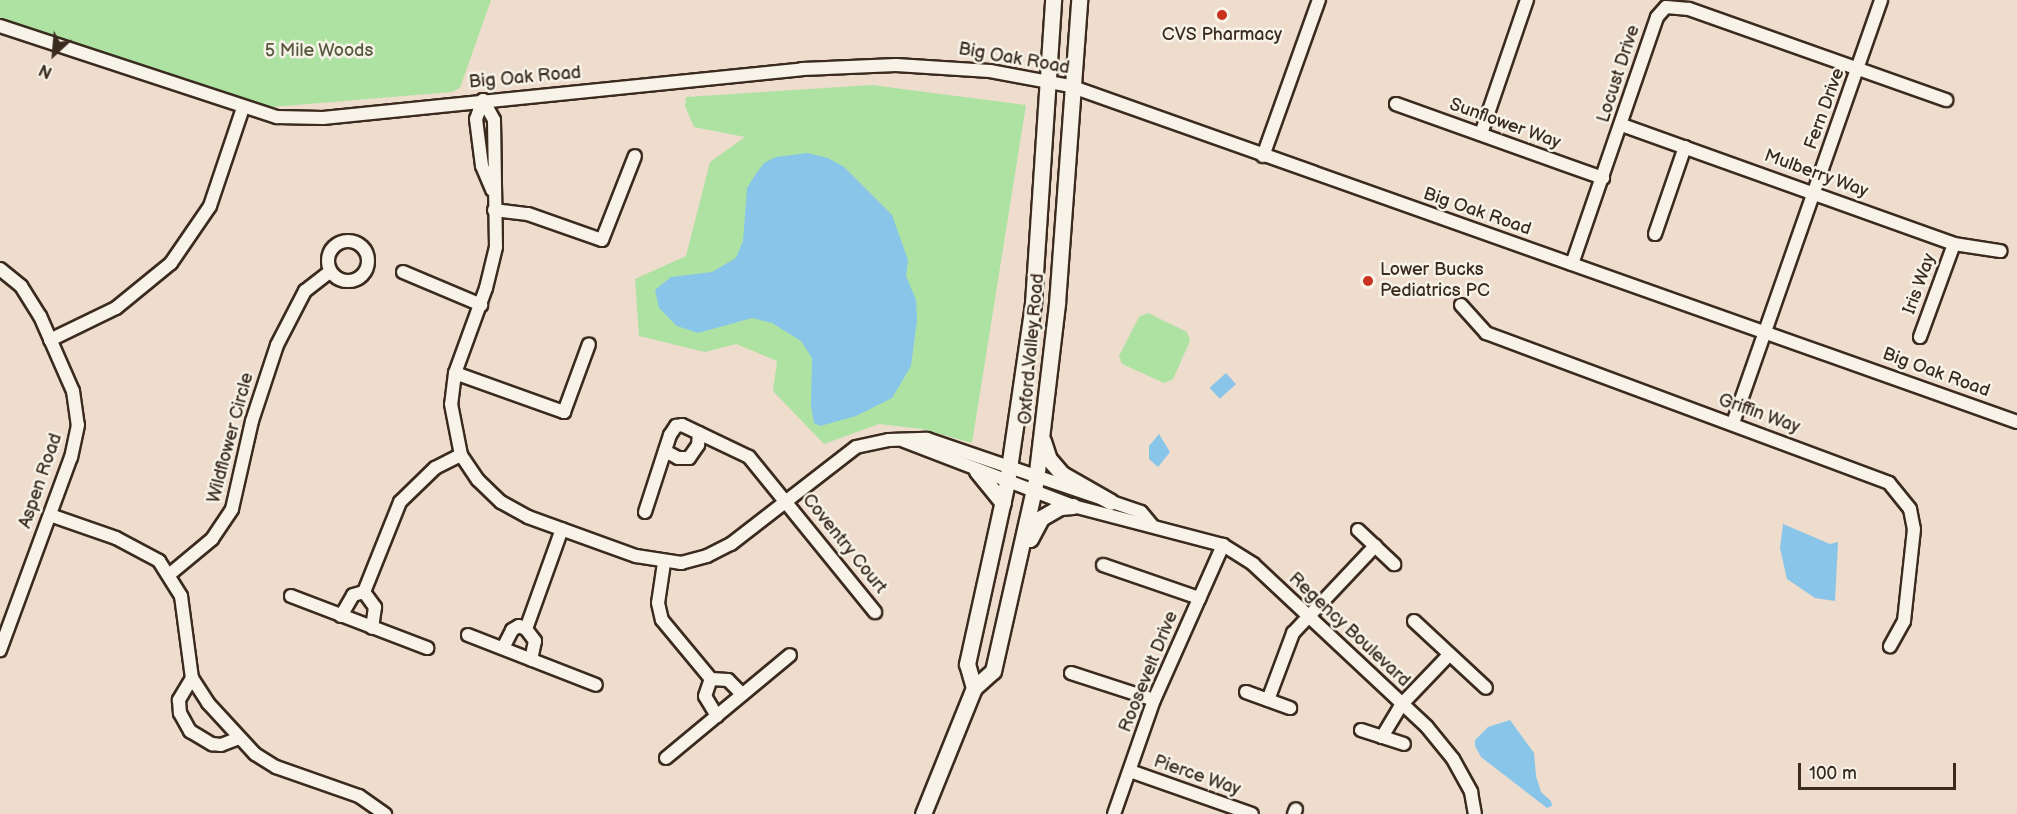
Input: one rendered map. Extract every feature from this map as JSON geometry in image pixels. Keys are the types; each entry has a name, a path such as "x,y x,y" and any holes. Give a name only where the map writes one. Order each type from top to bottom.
{"main road":[{"name":"Oxford Valley Road","path":"974,687 967,664 1008,476 1033,303 1053,0"},
{"name":"Oxford Valley Road","path":"924,814 974,687 993,671 1022,555 1043,439 1057,303 1070,86 1079,0"},
{"path":"1043,439 1049,459 1062,474 1111,502"},
{"path":"977,471 1003,503"},
{"path":"1022,555 1041,518 1060,507 1073,506"}],"street":[{"path":"1263,156 1319,0"},
{"path":"1481,134 1527,0"},
{"name":"Fern Drive","path":"1733,423 1881,0"},
{"name":"Locust Drive","path":"1572,264 1622,125 1657,16 1666,7 1689,9 1946,100"},
{"name":"Big Oak Road","path":"0,26 243,108 277,117 323,118 802,69 896,64 990,71 1070,86 2017,422"},
{"path":"483,100 476,119 482,166 493,191 496,247 480,305 455,373 451,404 461,454 478,480 501,502 562,529 664,563 697,560 722,549 856,447 903,441 940,442 1008,476 1035,486"},
{"name":"Sunflower Way","path":"1395,104 1603,178"},
{"path":"50,340 123,304 171,263 210,206 243,108"},
{"name":"Mulberry Way","path":"1622,125 1954,244 2000,250"},
{"path":"1655,234 1685,147"},
{"path":"494,210 528,214 602,240 635,156"},
{"name":"Iris Way","path":"1920,337 1954,244"},
{"name":"Aspen Road","path":"0,268 30,298 73,391 78,425 50,515 0,650"},
{"name":"Wildflower Circle","path":"170,574 212,539 232,509 252,421 278,345 305,291 329,272"},
{"path":"403,272 480,305"},
{"name":"Griffin Way","path":"1461,305 1486,333 1876,476 1901,494 1910,509 1914,529 1904,621 1890,646"},
{"path":"455,373 564,412 589,344"},
{"path":"645,512 665,451 676,426 699,433 698,445 688,458 678,458 665,451"},
{"name":"Coventry Court","path":"699,433 749,457 875,612"},
{"path":"903,441 977,471 1008,476"},
{"path":"364,592 400,502 435,468 461,454"},
{"name":"Regency Boulevard","path":"1035,486 1111,502 1141,512 1152,525"},
{"name":"Regency Boulevard","path":"1035,486 1073,506 1125,522 1152,525 1223,545 1253,564 1402,704 1453,759 1471,792 1474,814"},
{"path":"50,515 142,549 170,574 184,609 192,678 238,738 276,767 359,796 385,814"},
{"path":"526,629 562,529"},
{"path":"1358,530 1394,564"},
{"name":"Roosevelt Drive","path":"1114,814 1154,700 1223,545"},
{"path":"1268,700 1293,633 1375,546"},
{"path":"664,563 658,603 662,620 711,680"},
{"path":"1103,565 1199,598"},
{"path":"341,616 353,595 364,592"},
{"path":"364,592 375,607 372,628"},
{"path":"291,596 428,648"},
{"path":"1414,621 1485,688"},
{"path":"503,648 512,630 519,626 526,629 535,641 531,660"},
{"path":"468,634 596,685"},
{"path":"666,758 790,655"},
{"path":"1382,737 1402,704 1449,655"},
{"path":"1071,673 1154,700"},
{"path":"192,678 179,700 180,714 190,731 212,744 221,745 238,738"},
{"path":"711,680 728,680 742,694"},
{"path":"711,680 705,696 717,716"},
{"path":"1246,692 1290,708"},
{"path":"1361,730 1404,744"},
{"name":"Pierce Way","path":"1130,771 1222,809 1252,814"}],"green space":[{"name":"5 Mile Woods","path":"0,0 491,0 460,88 452,92 272,107 0,20"},
{"path":"872,85 1026,105 972,443 922,429 879,424 824,444 773,391 777,361 736,344 705,352 639,336 635,279 686,256 710,162 745,137 694,127 685,106 686,97"},
{"path":"1148,313 1187,332 1190,341 1173,379 1164,383 1122,364 1119,356 1139,317"}],"water":[{"path":"807,153 828,158 844,167 892,215 908,260 906,276 916,300 917,320 911,366 892,398 856,416 820,426 814,423 811,406 812,358 801,341 772,323 752,318 698,333 677,326 659,308 655,290 671,277 712,272 736,258 743,241 747,188 755,175 764,163 776,157"},
{"path":"1226,373 1236,384 1220,399 1210,388"},
{"path":"1159,434 1170,452 1158,467 1149,459 1149,446"},
{"path":"1783,524 1830,544 1838,542 1835,601 1815,598 1787,579 1780,548"},
{"path":"1510,720 1534,753 1536,776 1541,792 1551,801 1552,806 1547,808 1481,757 1475,746 1475,740 1488,727"}],"place":[{"name":"CVS Pharmacy","path":"1222,15"},
{"name":"Lower Bucks Pediatrics PC","path":"1368,281"}]}
